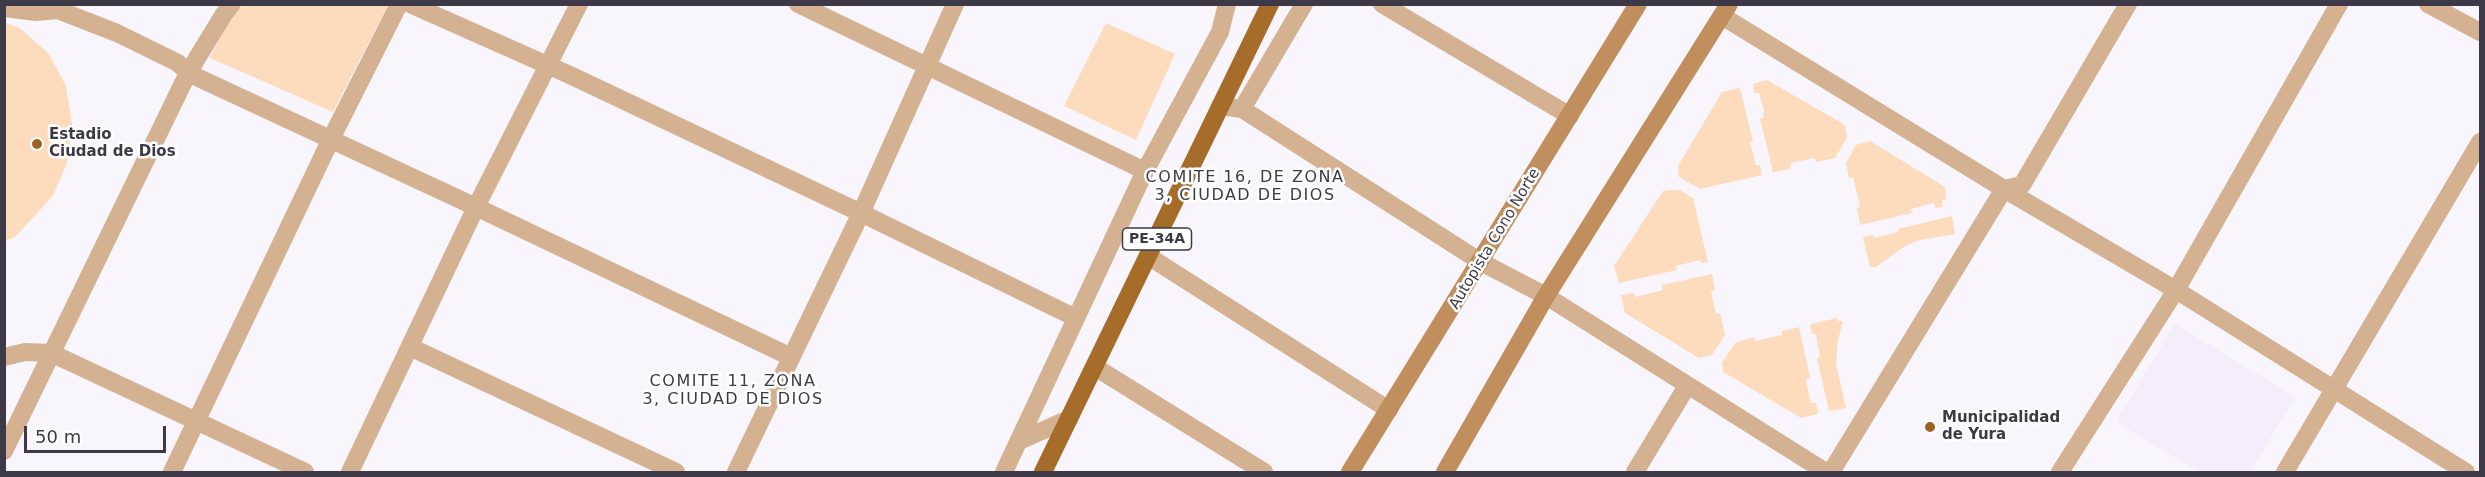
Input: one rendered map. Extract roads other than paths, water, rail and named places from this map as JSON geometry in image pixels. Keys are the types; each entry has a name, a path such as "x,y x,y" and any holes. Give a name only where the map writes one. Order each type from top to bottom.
{"highway":[{"name":"PE-34A","path":"1043,472 1270,4"}],"main road":[{"name":"Autopista Cono Norte","path":"1350,472 1638,4"},
{"path":"1445,472 1546,296 1726,10"}],"street":[{"path":"4,452 188,73 232,4"},
{"path":"172,472 330,139 399,4"},
{"path":"410,4 547,65 861,213 1076,318"},
{"path":"350,472 476,207 579,4"},
{"path":"798,4 1145,171"},
{"path":"736,472 861,213 955,4"},
{"path":"1004,472 1145,171 1220,32 1227,4"},
{"path":"1242,109 1304,4"},
{"path":"1382,4 1570,116"},
{"path":"1831,472 2004,189 2022,184 2128,4"},
{"path":"2060,472 2176,290 2339,4"},
{"path":"2428,4 2481,32"},
{"path":"4,8 36,12 58,10 117,33 178,63 188,73 790,357"},
{"path":"1726,10 2004,189 2176,290 2466,472"},
{"path":"1220,106 1242,109 1481,262 1546,296 1826,472"},
{"path":"2285,472 2336,390 2481,142"},
{"path":"1148,256 1389,410"},
{"path":"410,347 676,472"},
{"path":"4,357 26,352 51,353 305,472"},
{"path":"1095,367 1264,472"},
{"path":"1635,472 1687,386"},
{"path":"1019,441 1069,418"}],"place":[{"name":"Estadio Ciudad de Dios","path":"37,144"},
{"name":"Municipalidad de Yura","path":"1930,427"}],"district":[{"name":"COMITE 16, DE ZONA 3, CIUDAD DE DIOS","path":"1245,187"},
{"name":"COMITE 11, ZONA 3, CIUDAD DE DIOS","path":"733,391"}]}
